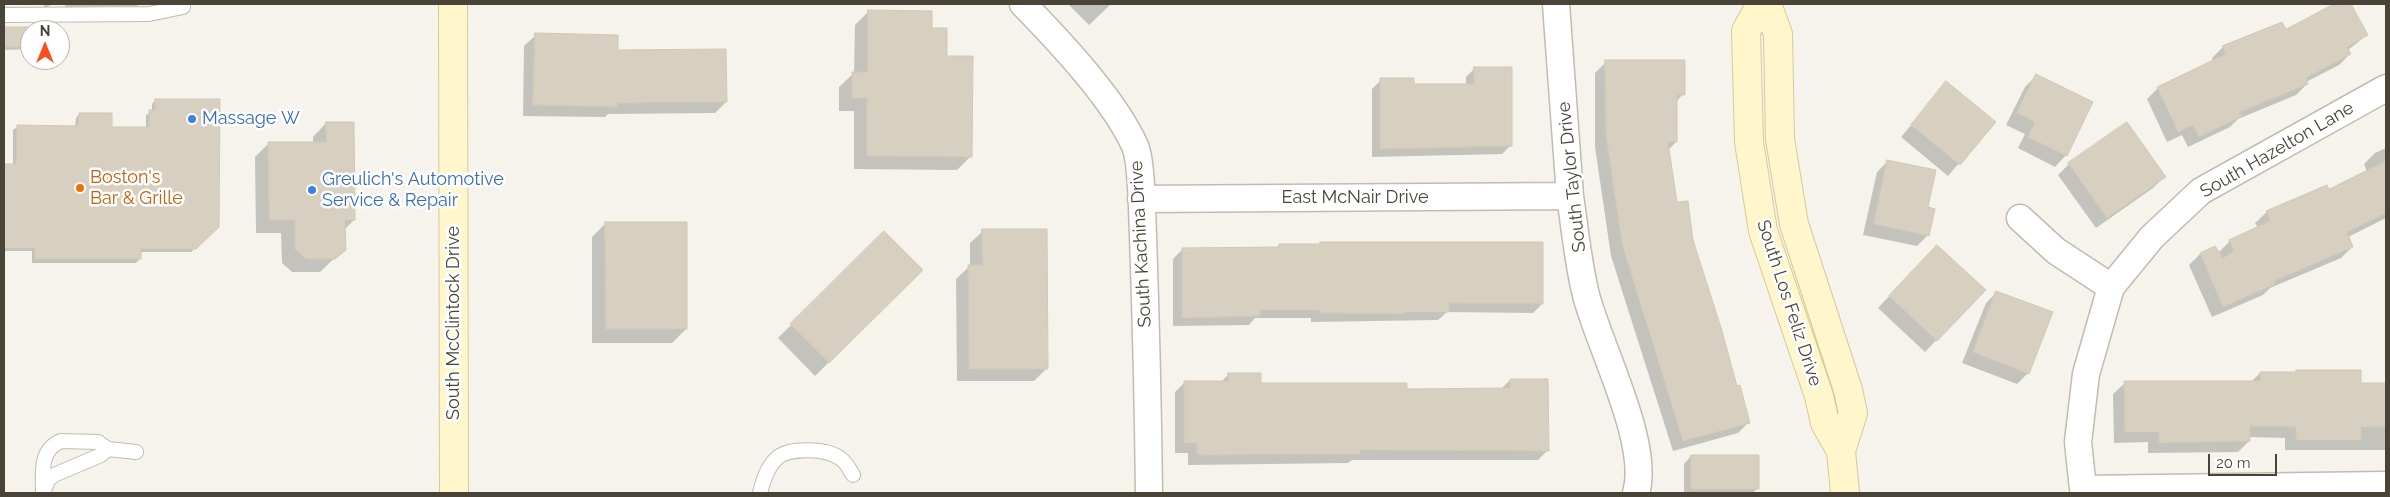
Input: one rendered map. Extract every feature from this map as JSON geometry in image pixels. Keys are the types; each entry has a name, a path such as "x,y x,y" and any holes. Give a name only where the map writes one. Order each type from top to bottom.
{"street":[{"name":"South McClintock Drive","path":"453,4 454,493"},
{"name":"South Kachina Drive","path":"1023,4 1105,98 1136,147 1141,199 1149,493"},
{"name":"South Taylor Drive","path":"1556,4 1570,196 1586,295 1638,450 1637,493"},
{"name":"South Los Feliz Drive","path":"1761,4 1746,31 1749,142 1763,231 1819,396 1825,423 1841,451"},
{"name":"South Los Feliz Drive","path":"1767,4 1778,34 1780,139 1794,224 1848,390 1853,413 1841,451 1845,493"},
{"name":"South Hazelton Lane","path":"2386,88 2201,191 2152,237 2111,286 2086,374 2078,442 2083,489 2386,485"},
{"name":"East McNair Drive","path":"1141,199 1570,196"},
{"path":"2020,218 2056,251 2111,286"}],"lane":[{"path":"4,15 150,14 183,8"},
{"path":"43,493 43,461 49,449 56,443 61,441 98,442 108,449 136,452"},
{"path":"43,493 48,480 54,475 102,456 108,449"},
{"path":"760,493 764,476 778,457 801,450 822,451 841,458 853,474"}],"building":[{"path":"2334,4 2351,4 2368,35 2347,47 2351,54 2306,78 2308,84 2240,112 2242,116 2199,137 2193,125 2178,132 2157,87 2226,54 2222,46 2282,22 2286,29"},
{"path":"868,10 932,11 932,28 947,28 947,56 973,56 972,157 867,156 867,98 852,98 852,72 867,72"},
{"path":"4,27 20,27 20,47 4,47"},
{"path":"535,33 618,35 618,50 726,49 727,102 617,103 617,107 533,105"},
{"path":"1605,60 1685,60 1685,95 1677,95 1677,142 1668,142 1677,202 1688,201 1693,240 1722,331 1737,386 1740,385 1750,423 1683,441 1622,244 1606,135"},
{"path":"1474,67 1512,67 1512,146 1380,149 1380,78 1414,78 1414,84 1474,84"},
{"path":"2036,74 2093,102 2067,156 2028,137 2035,122 2017,113"},
{"path":"1946,81 1996,122 1960,165 1911,125"},
{"path":"155,99 220,99 219,227 196,249 141,249 141,259 35,259 35,248 4,248 4,164 16,164 17,125 78,126 79,113 112,113 112,127 149,127 149,110 155,110"},
{"name":"Greulich's Automotive Service & Repair","path":"326,122 354,122 355,220 345,220 346,250 335,259 306,259 295,249 295,220 269,220 268,142 326,142"},
{"path":"2127,122 2166,177 2107,218 2068,163"},
{"path":"1887,160 1936,170 1928,207 1935,209 1929,236 1874,224"},
{"path":"2386,161 2386,213 2347,232 2353,247 2274,281 2275,284 2223,307 2200,253 2215,246 2223,258 2234,251 2229,240 2270,221 2266,211 2327,185 2329,189"},
{"path":"605,222 687,222 687,329 606,329"},
{"path":"982,229 1047,229 1048,369 969,369 968,265 982,265"},
{"path":"884,231 923,270 829,363 790,324"},
{"path":"1320,242 1543,242 1543,304 1449,303 1449,312 1405,312 1405,314 1320,313 1320,310 1260,310 1260,316 1182,318 1182,248 1279,247 1279,244 1320,244"},
{"path":"1937,245 1986,290 1937,341 1889,296"},
{"path":"1996,291 2053,312 2029,374 1973,352"},
{"path":"2296,370 2361,370 2361,383 2386,383 2386,427 2361,427 2361,440 2296,440 2296,427 2250,426 2250,441 2159,443 2159,432 2125,432 2124,381 2260,381 2260,372 2296,372"},
{"path":"1228,373 1261,373 1261,383 1407,383 1407,389 1510,388 1510,379 1548,379 1549,451 1360,450 1360,454 1197,455 1197,443 1184,443 1184,381 1228,381"},
{"path":"1691,455 1759,455 1759,489 1691,489"}],"place":[{"name":"Massage W","path":"192,119"},
{"name":"Boston's Bar & Grille","path":"80,188"},
{"name":"Greulich's Automotive Service & Repair","path":"312,190"}]}
